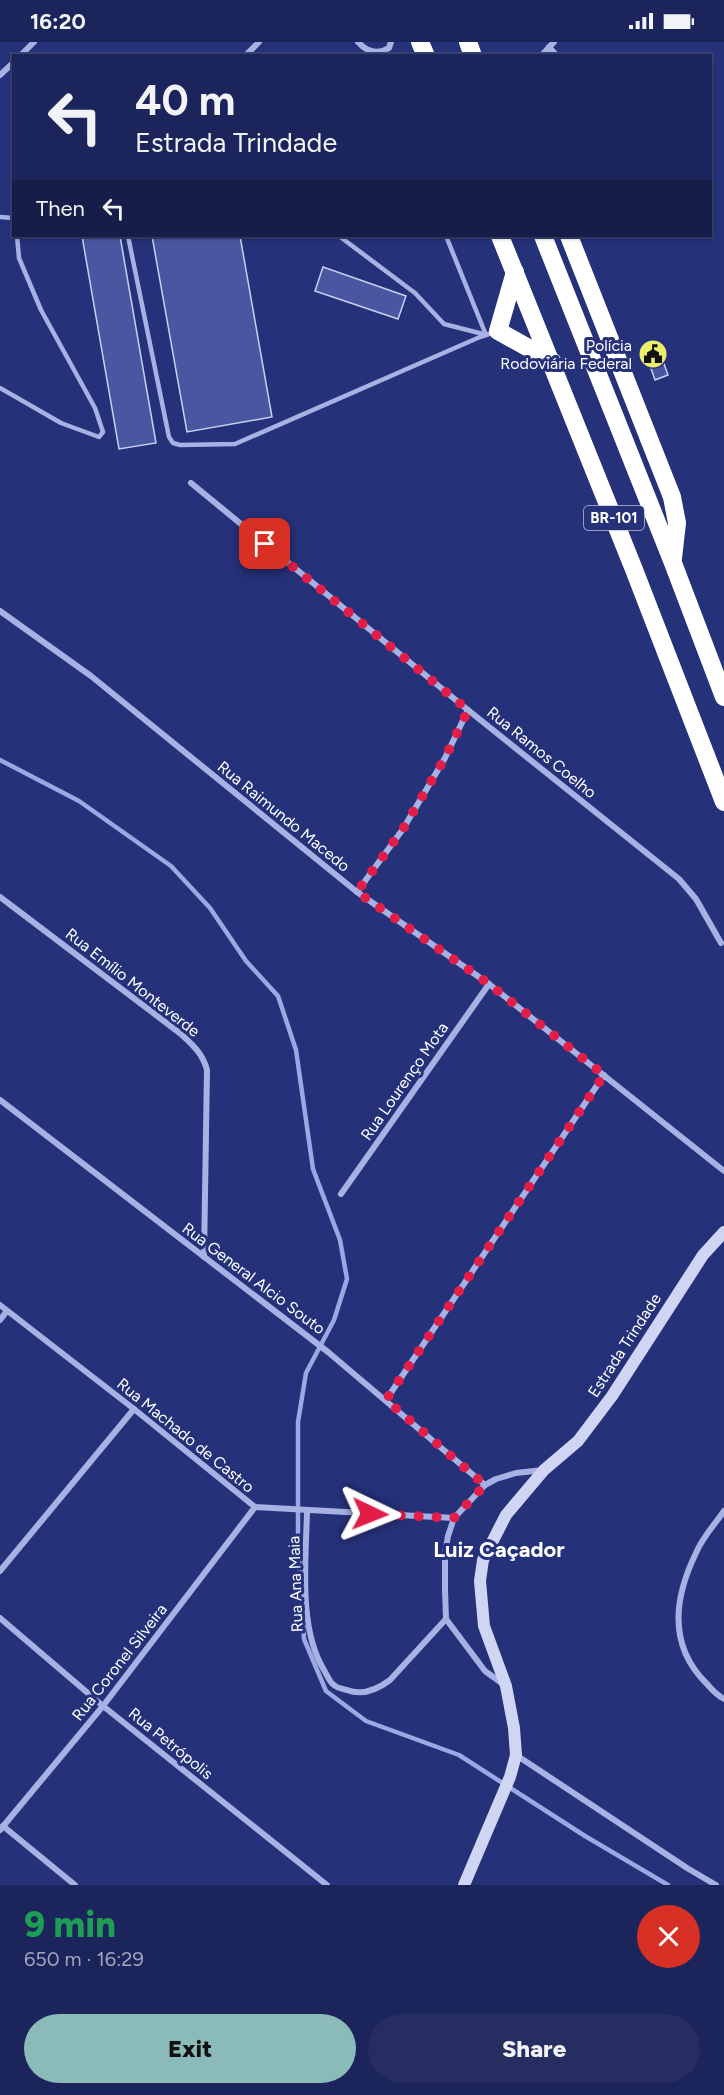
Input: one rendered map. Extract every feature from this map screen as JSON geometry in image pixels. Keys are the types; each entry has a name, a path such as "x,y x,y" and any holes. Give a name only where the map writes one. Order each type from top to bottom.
{"highway":[{"name":"BR-101","path":"500,237 552,361 724,802"},
{"name":"BR-101","path":"543,237 724,697"},
{"path":"569,237 672,497 677,523 673,563"},
{"path":"516,272 492,333 552,361"}],"street":[{"path":"22,54 34,42"},
{"path":"247,54 259,42"},
{"path":"358,42 373,54 389,48 391,42"},
{"path":"0,75 12,64"},
{"name":"Rua Ramos Coelho","path":"191,483 679,879 696,899 721,943"},
{"name":"Rua Raimundo Macedo","path":"0,611 91,676 357,892 489,984 724,1171"},
{"path":"357,892 403,829 445,758 468,710"},
{"name":"Rua Emílio Monteverde","path":"0,897 181,1034 197,1049 205,1062 207,1070 204,1257"},
{"name":"Rua Lourenço Mota","path":"341,1194 489,984"},
{"path":"386,1400 604,1075"},
{"name":"Rua General Alcio Souto","path":"0,1100 328,1352 485,1485"},
{"name":"Estrada Trindade","path":"464,1885 510,1777 516,1755 514,1728 506,1686 484,1626 480,1581 483,1560 506,1515 544,1470 578,1441 612,1396 703,1255 724,1232"},
{"name":"Rua Machado de Castro","path":"0,1305 255,1507 454,1518"},
{"path":"0,1320 7,1311"},
{"path":"0,1571 134,1409"},
{"path":"506,1686 485,1671 446,1619 445,1554 454,1518 485,1485 516,1473 544,1470"},
{"name":"Rua Coronel Silveira","path":"2,1828 103,1706 255,1507"},
{"name":"Rua Ana Maia","path":"304,1511 308,1627 315,1656 333,1685 351,1692 366,1692 381,1687 446,1619"},
{"path":"724,1511 696,1552 679,1604 678,1624 682,1647 688,1661 697,1674 724,1699"},
{"name":"Rua Petrópolis","path":"0,1618 103,1706 327,1885"},
{"path":"516,1755 716,1885"},
{"path":"2,1828 75,1885"}],"lane":[{"path":"0,388 61,423 99,437 103,432 95,408 41,309 19,258 17,237"},
{"path":"128,237 169,437 180,445 235,444 332,400 492,333"},
{"path":"340,237 415,293 444,324 492,333"},
{"path":"446,237 492,333"}],"building":[{"path":"82,237 120,237 156,443 119,449"},
{"path":"152,237 240,237 272,417 187,432"},
{"path":"323,267 406,296 398,319 315,291"},
{"name":"Polícia Rodoviária Federal","path":"656,341 668,375 655,380 643,345"}],"waterway":[{"path":"0,760 79,801 171,866 210,908 246,961 278,996 296,1050 313,1169 340,1240 347,1279 334,1320 306,1373 298,1422 298,1543 304,1639 326,1691 366,1721 459,1755 585,1836 668,1885"}],"place":[{"name":"Polícia Rodoviária Federal","path":"653,354"}],"district":[{"name":"Luiz Caçador","path":"499,1549"}],"route":[{"path":"265,544 468,710 445,758 403,829 357,892 489,984 604,1075 386,1400 485,1485 454,1518 370,1514"}]}
